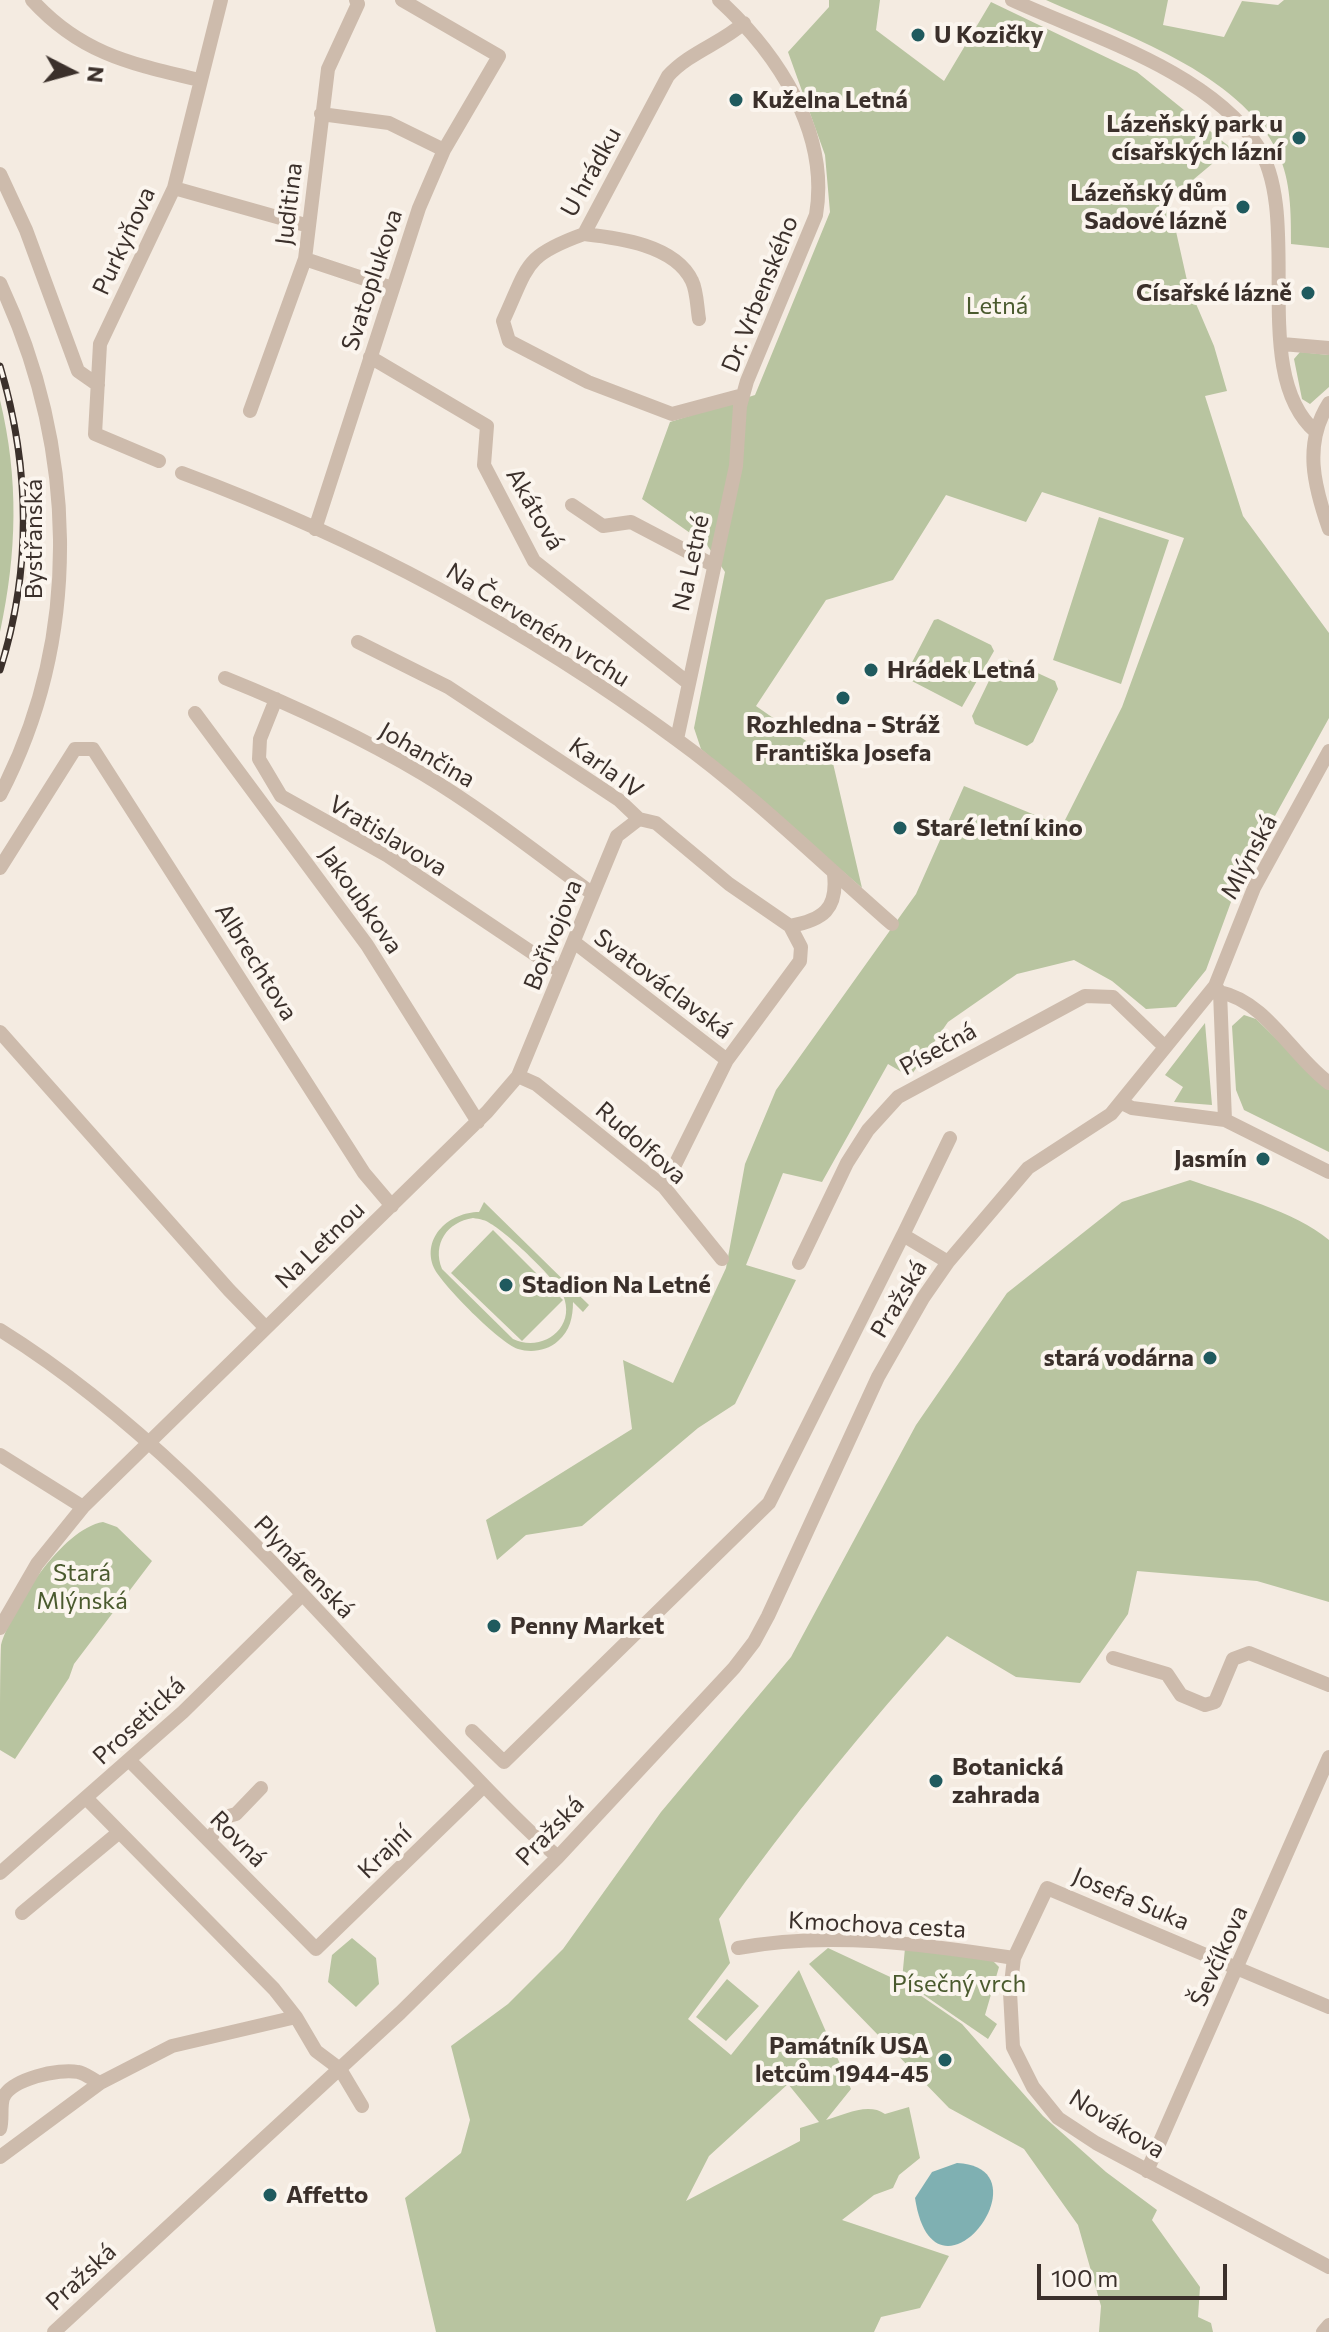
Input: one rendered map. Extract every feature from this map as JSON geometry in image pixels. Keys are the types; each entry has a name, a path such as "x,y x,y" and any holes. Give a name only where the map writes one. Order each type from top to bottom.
{"street":[{"path":"32,0 62,30 100,53 199,80"},
{"name":"Purkyňova","path":"159,461 95,434 100,344 174,188 221,0"},
{"name":"Juditina","path":"250,411 305,259 328,69 358,4 356,0"},
{"name":"Svatoplukova","path":"315,529 392,288 444,150 499,56 402,0"},
{"name":"Dr. Vrbenského","path":"719,0 744,23 775,63 808,125 817,164 816,215 743,395"},
{"path":"1012,0 1175,75 1226,110 1257,145 1276,201 1282,344 1296,408 1304,422 1316,432"},
{"name":"U hrádku","path":"743,395 672,414 588,382 509,341 503,321 530,263 545,248 584,234 668,76 694,52 729,36 744,23"},
{"path":"321,114 389,123 444,150"},
{"path":"0,174 26,230 78,371 98,385"},
{"path":"174,188 309,226"},
{"path":"584,234 626,239 680,263 694,282 699,319"},
{"path":"305,259 392,288"},
{"name":"Bystřanská","path":"0,283 40,388 56,470 61,533 59,599 47,668 23,748 0,795"},
{"path":"1282,344 1329,348"},
{"name":"Akátová","path":"370,357 487,426 484,465 534,561 687,682"},
{"name":"Na Letné","path":"677,739 736,466 743,395"},
{"path":"1329,403 1316,432 1314,481 1329,529"},
{"name":"Na Červeném vrchu","path":"182,473 315,529 446,592 510,628 677,739 892,924"},
{"path":"572,505 603,526 631,522 713,565"},
{"name":"Karla IV","path":"358,642 448,687 619,800 639,819 656,823 729,884 790,926"},
{"name":"Johančina","path":"225,678 276,699 422,774 521,840 593,894"},
{"name":"Vratislavova","path":"276,699 260,739 259,759 281,796 388,856 561,972"},
{"name":"Jakoubkova","path":"195,713 350,920 478,1122"},
{"name":"Albrechtova","path":"0,868 75,749 82,746 93,749 102,758 364,1173 392,1206"},
{"name":"Mlýnská","path":"1218,989 1254,888 1329,751"},
{"name":"Bořivojova","path":"518,1076 617,836 639,819"},
{"path":"664,1187 727,1060 800,961 801,947 790,926 821,918 834,904 834,874"},
{"name":"Svatováclavská","path":"574,942 727,1060"},
{"path":"1225,1120 1218,989 1237,995 1256,1010 1329,1083"},
{"name":"Pražská","path":"54,2332 340,2069 558,1857 754,1642 878,1377 948,1262 1028,1168 1111,1114 1122,1103 1165,1047 1218,989"},
{"name":"Písečná","path":"799,1263 847,1163 868,1130 898,1097 1085,996 1113,997 1165,1047"},
{"path":"0,1032 266,1328"},
{"name":"Na Letnou","path":"150,1443 478,1122 518,1076"},
{"name":"Rudolfova","path":"518,1076 536,1084 664,1187 722,1259"},
{"path":"1122,1103 1132,1108 1225,1120 1253,1131 1329,1172"},
{"name":"Pražská","path":"472,1731 504,1762 769,1503 950,1138"},
{"name":"Pražská","path":"903,1235 948,1262"},
{"name":"Plynárenská","path":"0,1330 61,1367 150,1443 302,1595 484,1786 558,1857"},
{"path":"0,1628 6,1601 83,1507 150,1443"},
{"path":"0,1455 83,1507"},
{"name":"Prosetická","path":"0,1873 87,1799 302,1595"},
{"path":"1113,1658 1167,1674 1181,1695 1205,1705 1215,1702 1233,1659 1249,1653 1329,1685"},
{"name":"Ševčíkova","path":"1147,2171 1325,1775 1329,1757"},
{"name":"Rovná","path":"129,1760 316,1949"},
{"name":"Krajní","path":"316,1949 484,1786"},
{"path":"209,1840 225,1817 236,1814 261,1788"},
{"path":"87,1799 117,1834 274,1989 296,2017 316,2051 340,2069 362,2106"},
{"path":"22,1913 117,1834"},
{"name":"Josefa Suka","path":"1047,1888 1329,2007"},
{"name":"Novákova","path":"1047,1888 1014,1958 1010,1992 1013,2047 1033,2087 1058,2118 1147,2171 1329,2267"},
{"name":"Kmochova cesta","path":"738,1948 775,1941 831,1940 899,1943 1014,1958"},
{"path":"0,2157 100,2083 172,2046 296,2017"},
{"path":"0,2129 2,2099 9,2089 20,2083 56,2073 78,2072 100,2083"},
{"path":"1323,2332 1329,2325"}],"green space":[{"name":"Letná","path":"829,0 880,0 876,30 944,81 991,2 1137,72 1231,148 1169,200 1188,285 1214,346 1227,391 1205,396 1243,516 1329,633 1329,718 1238,883 1206,970 1176,1007 1146,1009 1112,981 1074,960 1017,974 948,1022 910,1077 888,1064 822,1182 783,1173 746,1265 796,1280 735,1404 698,1428 582,1526 526,1535 497,1560 486,1520 632,1429 623,1360 673,1383 726,1268 745,1164 776,1090 916,894 964,786 1062,826 1122,707 1184,538 1042,492 1026,522 946,495 893,580 826,600 756,706 832,759 862,888 701,749 694,728 725,572 707,545 642,499 670,422 755,395 830,212 825,155 788,52 829,7"},
{"name":"Lázeňský park u císařských lázní","path":"1046,0 1168,0 1163,25 1224,37 1242,1 1278,5 1284,0 1329,0 1329,248 1291,244 1286,175 1278,153 1260,125 1236,100 1176,59"},
{"path":"1300,352 1329,355 1329,387 1310,404 1302,399 1294,359"},
{"path":"0,400 10,458 14,516 10,574 0,632"},
{"path":"1099,517 1169,540 1121,684 1053,660"},
{"path":"938,619 991,645 994,651 962,707 908,679 906,674 934,620"},
{"path":"1005,658 1055,681 1058,689 1033,742 1027,746 975,724 972,716 999,660"},
{"path":"1244,1015 1256,1019 1329,1090 1329,1152 1244,1110 1236,1090 1232,1026"},
{"path":"1205,1023 1212,1105 1174,1102 1183,1087 1165,1075"},
{"path":"1190,1180 1281,1212 1329,1240 1329,1602 1257,1581 1137,1571 1128,1614 1080,1683 1016,1677 947,1636 829,1774 719,1919 730,1963 688,2019 731,2055 799,1970 851,2089 826,2120 864,2109 885,2114 909,2107 920,2158 899,2175 893,2188 874,2195 842,2220 949,2256 920,2308 881,2317 874,2332 436,2332 405,2198 461,2153 470,2120 451,2046 508,2004 563,1949 661,1812 791,1657 916,1425 1007,1293 1122,1202","holes":["788,2084 819,2122 800,2128 800,2141 686,2201 709,2156"]},
{"path":"484,1202 589,1305 583,1312 573,1302 568,1328 549,1347 528,1351 518,1349 498,1336 472,1313 434,1268 431,1246 441,1228 458,1216 479,1212","holes":["473,1218 489,1223 508,1236 559,1288 566,1307 565,1318 554,1335 535,1343 513,1339 442,1269 439,1251 444,1236 456,1224"]},
{"name":"Stadion Na Letné","path":"493,1230 563,1300 522,1341 451,1273"},
{"name":"Stará Mlýnská","path":"103,1522 117,1527 152,1561 74,1664 69,1678 15,1759 0,1750 1,1645 16,1610 41,1572 71,1539"},
{"path":"352,1938 376,1958 379,1984 356,2007 328,1982 332,1955"},
{"path":"828,1948 901,1982 962,2024 1043,2116 1106,2172 1157,2210 1152,2220 1200,2287 1198,2317 1211,2323 1213,2332 1099,2332 1101,2306 1078,2225 1024,2149 949,2108 809,1964"},
{"name":"Písečný vrch","path":"905,1948 991,1959 999,1967 985,2015 997,2024 988,2039 902,1980"},
{"path":"727,1979 759,2006 726,2041 696,2017"}],"water":[{"path":"957,2163 983,2171 993,2188 990,2209 978,2228 961,2242 943,2245 926,2232 915,2198 932,2172"}],"railway":[{"path":"0,366 17,442 23,518 18,594 0,670"}],"place":[{"name":"U Kozičky","path":"918,35"},
{"name":"Kuželna Letná","path":"736,100"},
{"name":"Lázeňský park u císařských lázní","path":"1299,138"},
{"name":"Lázeňský dům Sadové lázně","path":"1243,207"},
{"name":"Císařské lázně","path":"1308,293"},
{"name":"Hrádek Letná","path":"871,670"},
{"name":"Rozhledna - Stráž Františka Josefa","path":"843,698"},
{"name":"Staré letní kino","path":"900,828"},
{"name":"Jasmín","path":"1263,1159"},
{"name":"Stadion Na Letné","path":"506,1285"},
{"name":"stará vodárna","path":"1210,1358"},
{"name":"Penny Market","path":"494,1626"},
{"name":"Botanická zahrada","path":"936,1781"},
{"name":"Památník USA letcům 1944-45","path":"945,2060"},
{"name":"Affetto","path":"270,2195"}]}
